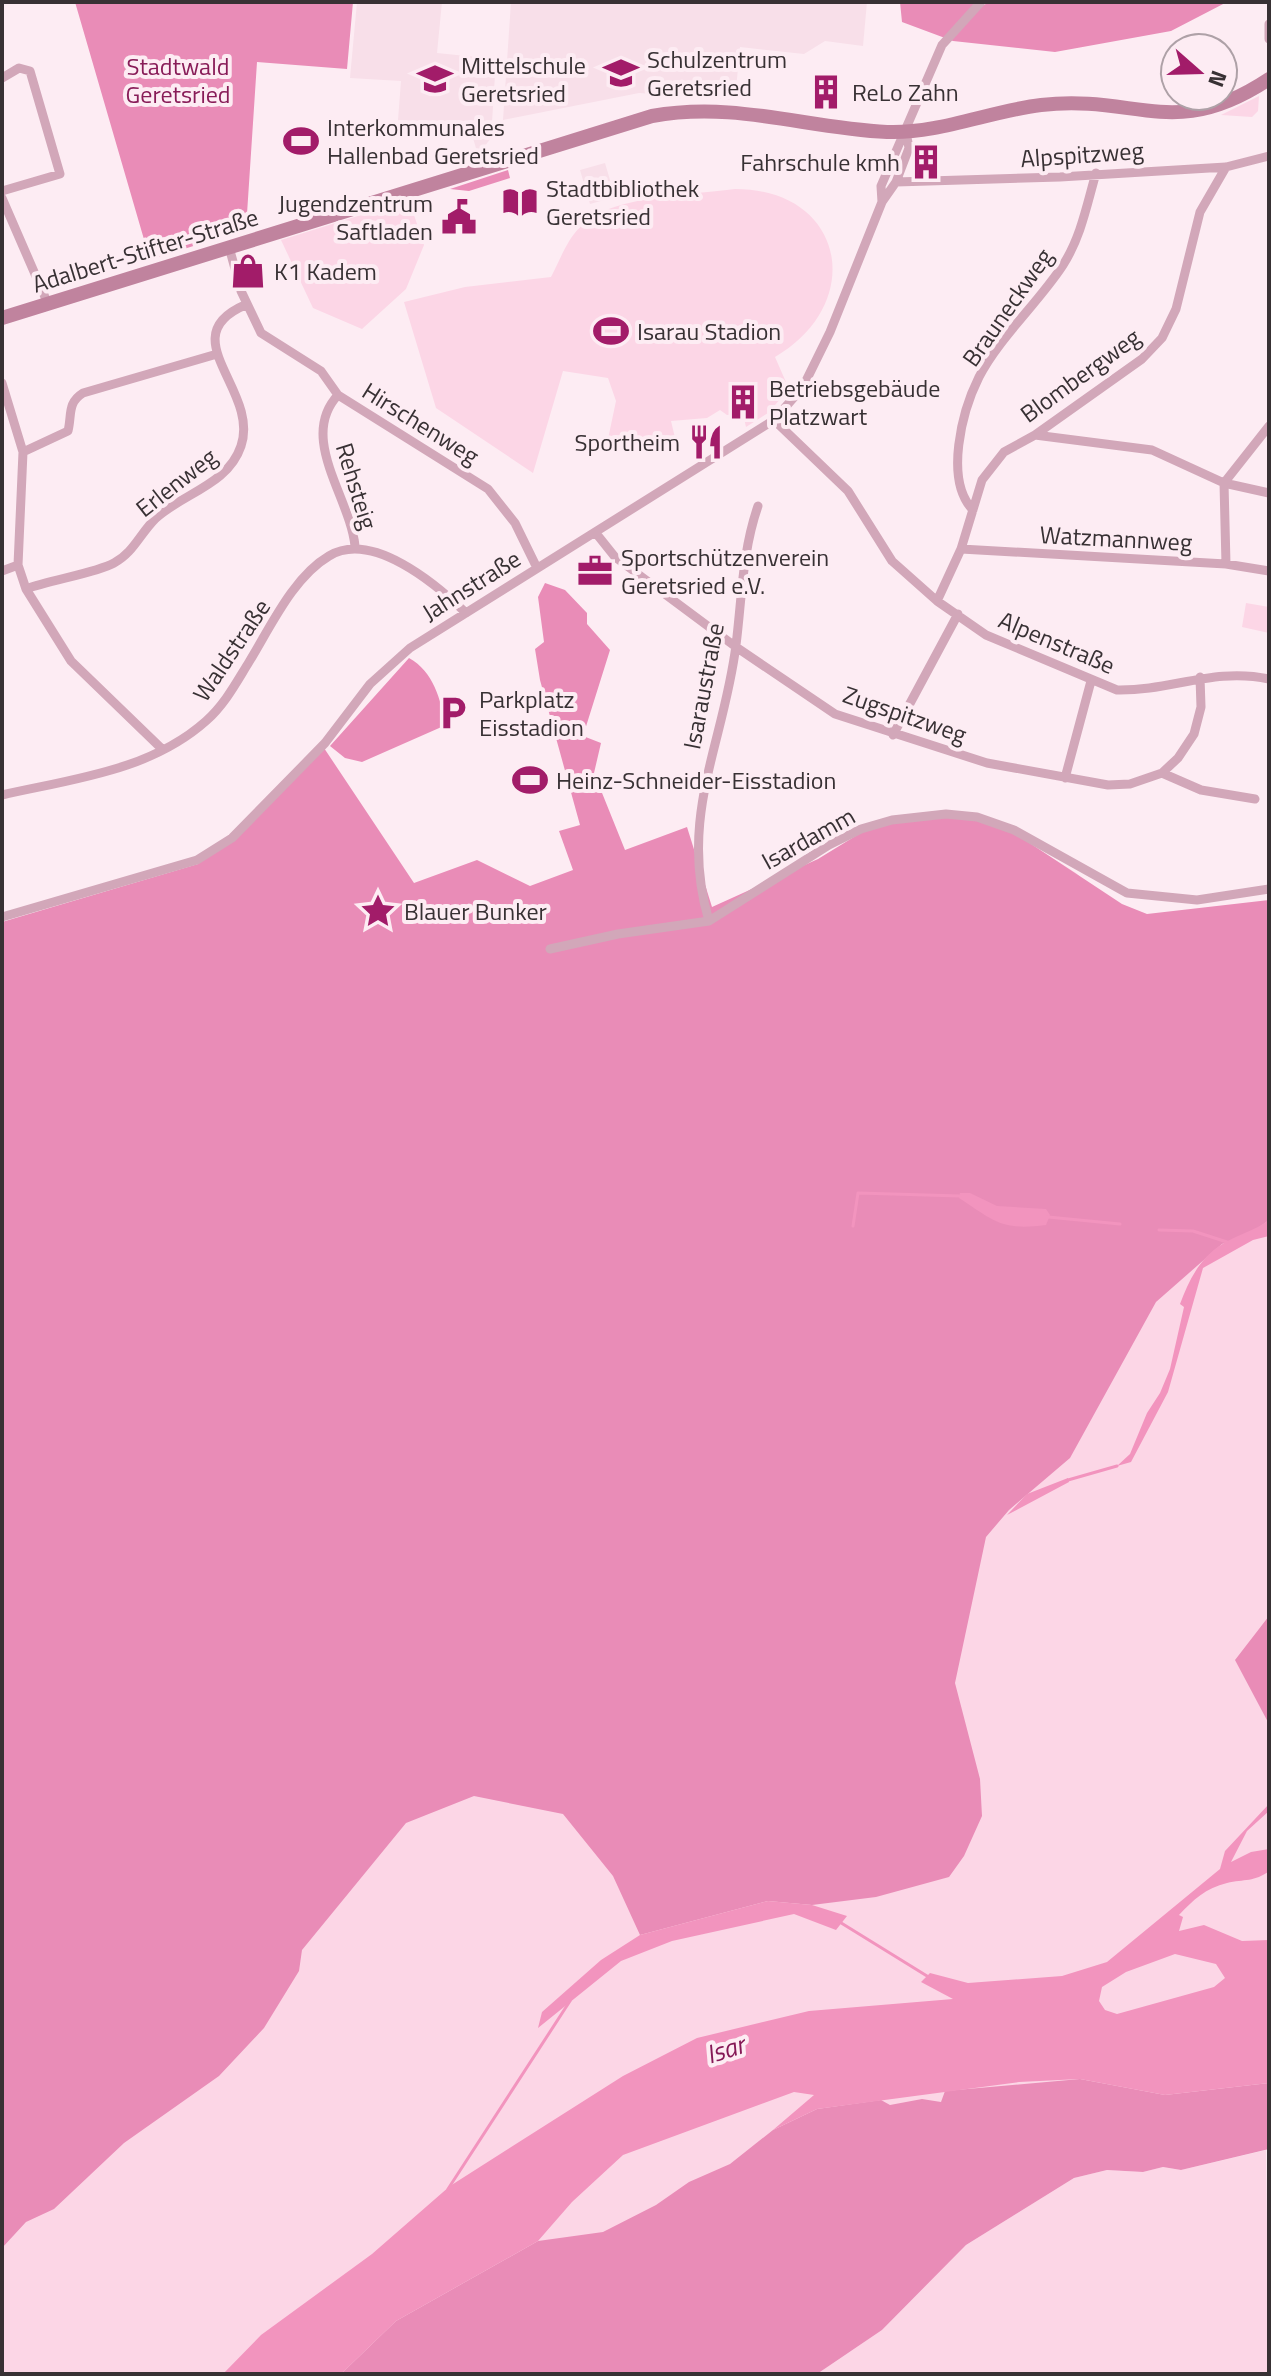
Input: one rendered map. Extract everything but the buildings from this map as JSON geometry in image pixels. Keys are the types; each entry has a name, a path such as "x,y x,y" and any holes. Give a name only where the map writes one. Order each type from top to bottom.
{"street":[{"name":"Jahnstraße","path":"882,202 881,186 942,45 981,2"},
{"path":"1269,24 1269,39"},
{"path":"2,78 19,68 30,71 60,174 2,191"},
{"name":"Adalbert-Stifter-Straße","path":"2,318 652,116 684,110 725,110 906,132 1042,105 1082,104 1170,115 1195,112 1240,98 1269,79"},
{"name":"Jahnstraße","path":"2,917 197,860 209,853 258,814 325,743 370,684 393,662 774,420 791,404 815,363 882,202 896,182 909,148 906,132"},
{"name":"Alpspitzweg","path":"896,182 1226,167 1269,156"},
{"name":"Blombergweg","path":"937,601 961,549 982,480 1004,452 1035,435 1142,359 1162,338 1176,309 1200,212 1226,167"},
{"name":"Brauneckweg","path":"973,510 964,501 957,468 960,439 979,377 1063,265 1077,240 1096,173"},
{"path":"2,198 4,210 48,304"},
{"path":"229,247 237,276"},
{"name":"Hirschenweg","path":"241,291 245,305 261,333 321,371 338,395 488,489 515,523 537,568"},
{"path":"23,452 68,431 74,398 83,393 217,354 212,334 216,324 229,311 245,305"},
{"name":"Erlenweg","path":"26,589 111,565 131,552 156,518 233,466 245,431 233,384 217,354"},
{"path":"2,383 23,452 18,565 26,589 71,661 162,749"},
{"name":"Rehsteig","path":"338,395 327,407 321,442 351,519 355,546"},
{"name":"Alpenstraße","path":"774,420 848,491 892,561 937,601 986,635 1117,690 1140,690 1200,677 1240,673 1269,679"},
{"path":"1226,564 1224,483 1269,426"},
{"path":"1035,435 1152,450 1224,483 1269,493"},
{"name":"Isaraustraße","path":"709,921 698,885 702,788 736,647 740,585 758,506"},
{"name":"Zugspitzweg","path":"595,532 611,553 736,647 835,714 987,763 1065,778 1108,785 1130,784 1162,773"},
{"path":"355,546 393,559 426,578 466,613"},
{"name":"Waldstraße","path":"2,795 133,765 206,722 226,699 272,623 310,573 329,556 355,546"},
{"name":"Watzmannweg","path":"961,549 1226,564 1269,571"},
{"path":"2,571 18,565"},
{"path":"893,735 958,614"},
{"path":"1200,677 1201,707 1194,734 1178,758 1162,773 1201,790 1255,799"},
{"path":"1065,778 1091,681"},
{"name":"Isardamm","path":"550,949 709,921 829,845 861,829 892,820 946,814 977,817 1014,830 1127,893 1197,900 1269,889"}],"shaded area":[{"name":"Mittelschule Geretsried","path":"357,2 442,2 437,53 496,59 491,138 478,155 470,128 429,138 397,133 401,81 350,78"},
{"name":"Schulzentrum Geretsried","path":"511,2 867,2 863,46 825,41 804,54 740,47 735,100 639,93 503,120"},
{"path":"1259,96 1258,111 1252,117 1221,115 1239,112 1239,106"},
{"path":"605,163 615,197 590,204 580,170"},
{"name":"Isarau Stadion","path":"735,189 772,194 801,208 820,228 831,253 832,280 823,308 804,334 775,357 789,389 768,413 746,427 743,414 727,415 720,410 707,418 671,421 677,446 633,454 608,439 616,401 608,378 563,371 533,473 436,408 404,302 465,287 551,277 570,239 592,217 652,198"},
{"path":"409,200 424,245 406,289 362,329 313,308 281,240"},
{"path":"1246,603 1269,607 1269,633 1242,627"},
{"path":"1014,834 1076,873 1113,908 1158,932 1269,908 1269,2134 1096,2167 447,2374 2,2374 2,1153 581,958"},
{"path":"1266,2150 1269,2374 817,2374 882,2330 966,2245 1074,2178 1107,2170 1143,2172 1163,2167 1181,2170"}],"green space":[{"name":"Stadtwald Geretsried","path":"75,2 353,2 347,69 257,62 246,229 150,260"},
{"path":"900,2 980,2 984,5 989,2 1227,2 1171,31 1055,52 953,41 902,22"},
{"path":"508,170 510,178 469,191 450,189"},
{"path":"545,583 565,590 587,613 587,624 610,650 583,736 601,743 594,773 625,850 687,827 712,907 818,859 862,832 892,823 945,816 976,819 1013,832 1122,904 1147,914 1269,900 1269,1220 1252,1233 1222,1244 1156,1302 1070,1458 1009,1510 986,1537 955,1683 980,1779 982,1816 964,1856 949,1877 876,1897 812,1905 768,1901 640,1935 613,1876 563,1814 474,1796 406,1823 302,1950 299,1971 264,2028 219,2076 124,2143 54,2209 26,2222 2,2248 2,922 198,864 324,748 414,883 477,860 530,886 573,870 559,831 580,825 540,680 535,649 544,642 538,597"},
{"path":"409,658 430,678 446,725 362,762 345,758 330,746"},
{"path":"1269,1616 1269,1724 1235,1660"},
{"path":"1080,2079 1165,2095 1269,2083 1269,2149 1181,2170 1163,2167 1143,2172 1107,2170 1074,2178 966,2245 882,2330 817,2374 341,2374 396,2321 538,2241 603,2232 656,2205 689,2182 730,2164 773,2130 817,2109 881,2100 890,2105 922,2099 941,2102 945,2091"}],"water":[{"path":"960,1193 970,1193 997,1206 1046,1209 1050,1215 1046,1225 1008,1225 990,1218 959,1198"},
{"path":"1269,1220 1269,1236 1253,1240 1203,1268 1168,1392 1131,1462 1117,1466 1130,1454 1170,1369 1184,1307 1180,1304 1196,1270 1216,1249"},
{"path":"1068,1478 1069,1482 1007,1515 1027,1494"},
{"name":"Isar","path":"1269,1804 1269,1811 1247,1831 1231,1862 1251,1852 1269,1849 1269,1871 1254,1879 1219,1885 1200,1895 1179,1915 1183,1917 1179,1931 1204,1925 1242,1941 1269,1940 1269,2083 1165,2095 1080,2079 1019,2082 817,2109 773,2130 814,2095 794,2092 623,2155 572,2202 538,2241 396,2321 341,2374 223,2374 261,2335 372,2254 450,2186 623,2076 697,2038 809,2011 953,1999 921,1982 930,1973 968,1983 1062,1976 1107,1962 1220,1869 1225,1851","holes":["1175,1954 1216,1964 1225,1978 1214,1987 1117,2014 1105,2010 1099,2001 1102,1987 1126,1972"]},
{"path":"768,1901 812,1905 847,1916 836,1930 794,1914 672,1941 621,1961 538,2028 542,2012 601,1960 640,1935"}],"waterway":[{"path":"853,1226 858,1193 960,1196"},
{"path":"1048,1217 1120,1224"},
{"path":"1159,1230 1193,1231 1227,1242"},
{"path":"1068,1480 1117,1466"},
{"path":"838,1921 927,1976"},
{"path":"448,2189 570,2001"}],"place":[{"name":"Schulzentrum Geretsried","path":"621,73"},
{"name":"Mittelschule Geretsried","path":"435,79"},
{"name":"ReLo Zahn","path":"826,92"},
{"name":"Interkommunales Hallenbad Geretsried","path":"301,141"},
{"name":"Fahrschule kmh","path":"926,162"},
{"name":"Stadtbibliothek Geretsried","path":"520,202"},
{"name":"Jugendzentrum Saftladen","path":"459,217"},
{"name":"K1 Kadem","path":"248,271"},
{"name":"Isarau Stadion","path":"611,331"},
{"name":"Betriebsgebäude Platzwart","path":"743,402"},
{"name":"Sportheim","path":"706,442"},
{"name":"Sportschützenverein Geretsried e.V.","path":"595,571"},
{"name":"Parkplatz Eisstadion","path":"453,713"},
{"name":"Heinz-Schneider-Eisstadion","path":"530,780"},
{"name":"Blauer Bunker","path":"378,911"}]}
